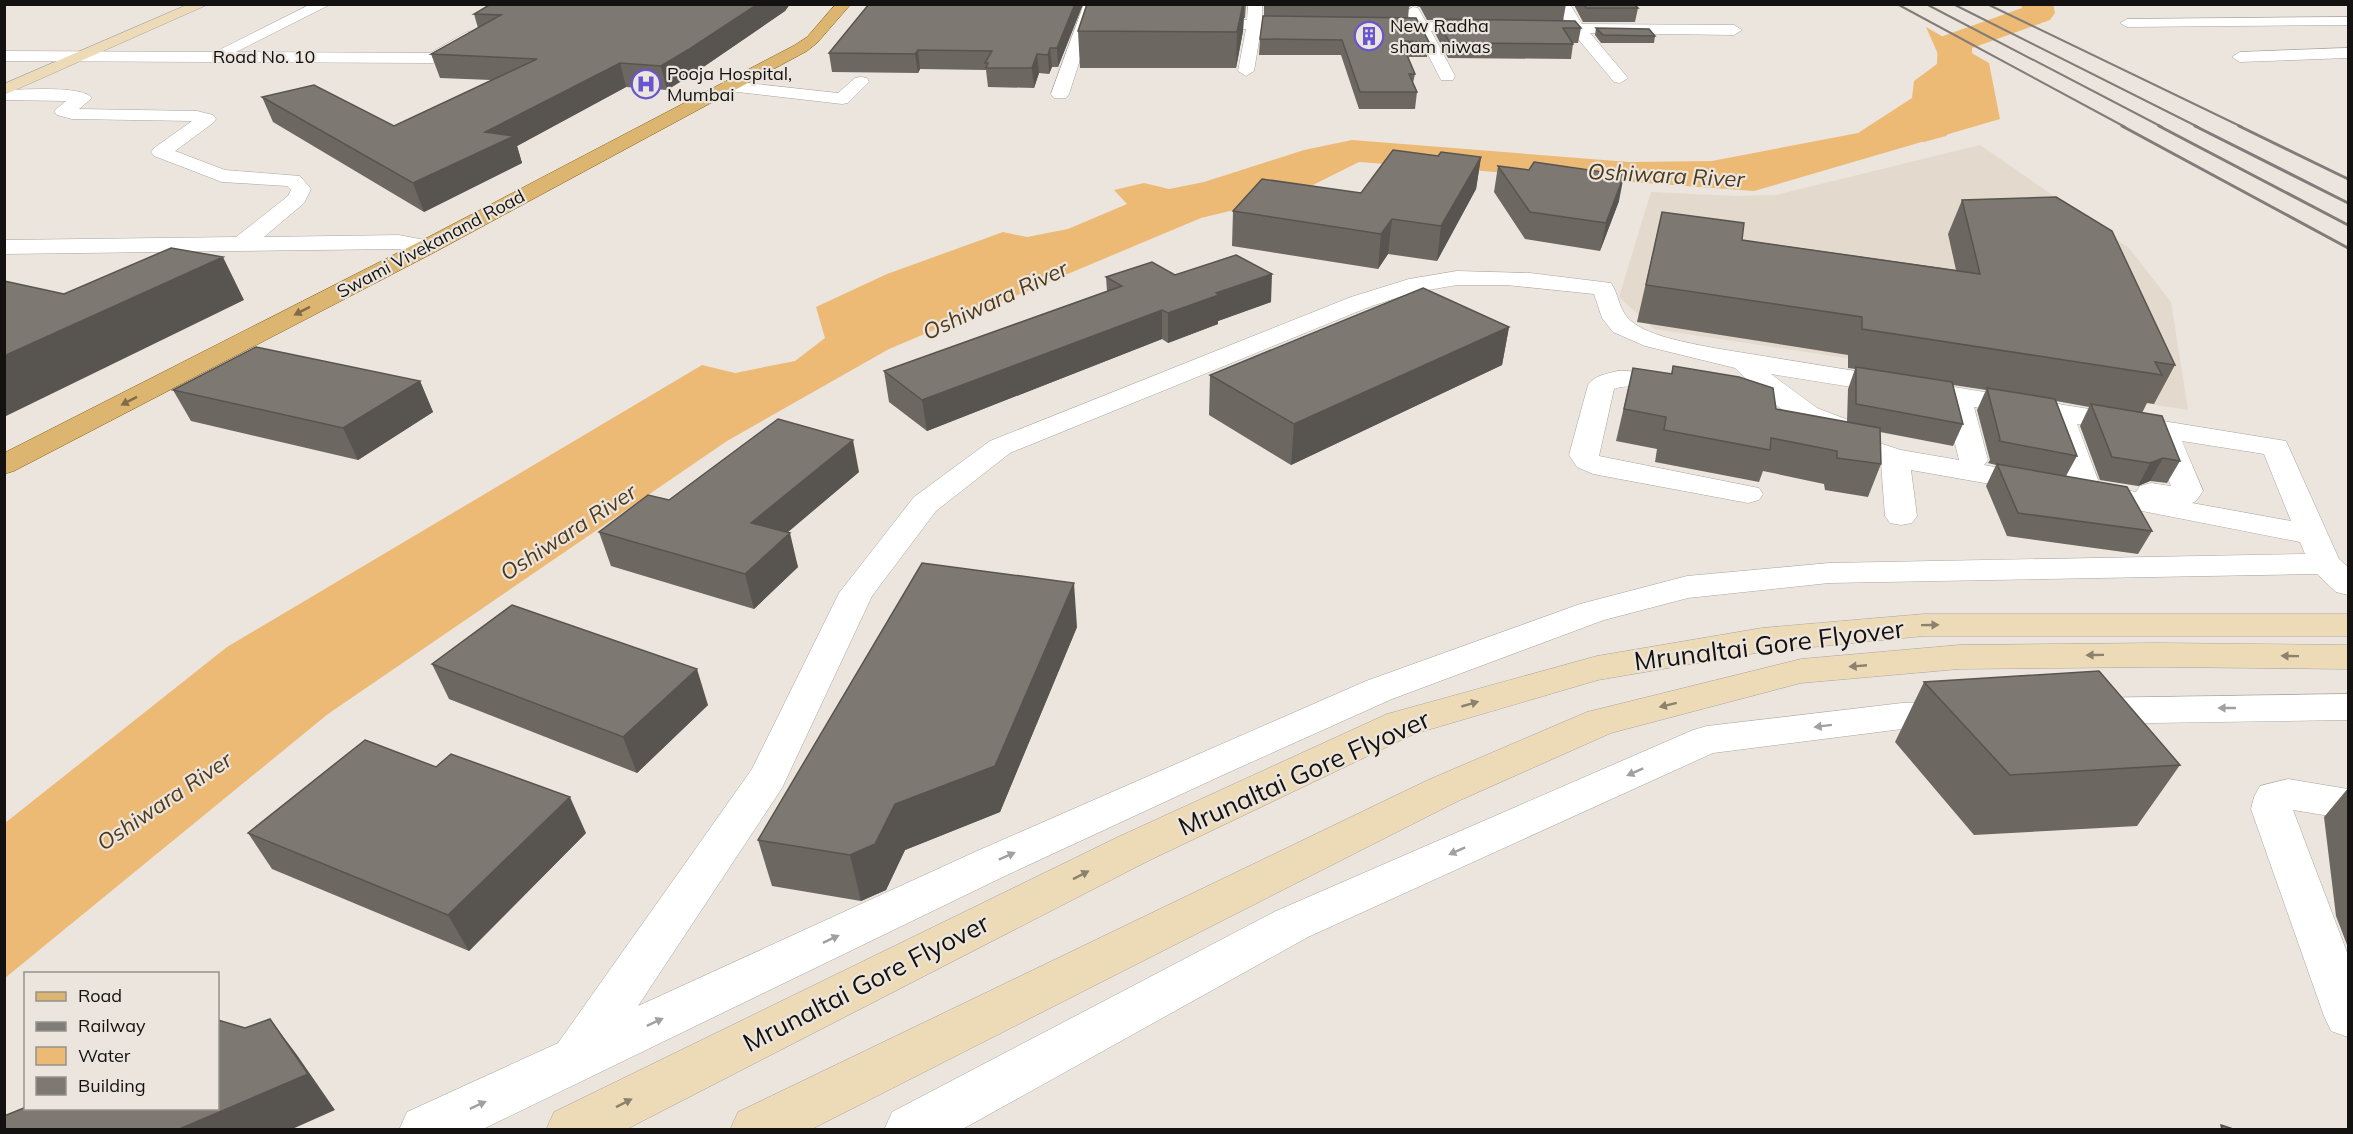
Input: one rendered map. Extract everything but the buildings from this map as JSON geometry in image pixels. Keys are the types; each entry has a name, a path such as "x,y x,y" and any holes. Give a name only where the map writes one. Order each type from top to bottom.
{"main road":[{"path":"4,80 182,4"},
{"path":"4,90 202,4"},
{"name":"Swami Vivekanand Road","path":"4,465 427,246 740,75 784,43 821,4"},
{"name":"Swami Vivekanand Road","path":"15,436 399,242 808,44 844,4"},
{"name":"Mrunaltai Gore Flyover","path":"572,1130 1133,849 1401,724 1597,668 1762,640 1947,624 2349,625"},
{"name":"Mrunaltai Gore Flyover","path":"756,1130 1442,791 1600,722 1801,671 1959,657 2099,655 2349,657"}],"street":[{"path":"215,57 324,4"},
{"path":"1060,94 1091,23 1091,4"},
{"path":"1246,71 1255,4"},
{"path":"1409,4 1447,76"},
{"path":"1562,4 1577,28 1620,78"},
{"path":"1521,27 1734,30 1714,15"},
{"path":"2127,23 2349,21"},
{"path":"1186,24 1325,25"},
{"path":"2186,24 2217,36"},
{"path":"1361,26 1498,27"},
{"name":"Road No. 10","path":"4,56 433,58 481,29"},
{"path":"2330,38 2349,42"},
{"path":"2288,39 2327,54"},
{"path":"2239,51 2270,56 2349,53"},
{"path":"740,75 843,99 861,82"},
{"path":"4,95 83,98 63,111 72,114 197,116 207,119 161,152 222,176 293,180 301,189 297,199 242,244"},
{"path":"4,247 399,242 427,246"},
{"path":"575,1060 768,777 856,593 925,504 1000,447 1360,302 1409,285 1486,276 1603,288 1614,319 1625,328 1664,345 1744,362 2276,447 2329,561"},
{"path":"1744,362 1777,394 1826,423 1848,430 1973,459 2170,495 2186,495 2188,491 2163,429"},
{"path":"1704,393 1637,380 1615,379 1606,382 1601,385 1584,455 1593,465 1748,494"},
{"path":"1957,396 1973,459"},
{"path":"1749,401 1834,437 1895,458 2329,561"},
{"path":"2058,412 2083,480"},
{"path":"1895,458 1902,516"},
{"path":"425,1130 982,868 1211,764 1379,690 1592,612 1687,587 1829,573 2329,561"},
{"path":"2052,712 2349,707"},
{"path":"910,1130 1292,924 1707,740 1902,716 1994,713"},
{"path":"2349,804 2288,794 2274,797 2272,808 2349,1016"}],"shaded area":[{"path":"1980,145 2129,248 2171,302 2188,410 1654,329 1619,297 1651,192 1736,196 1776,195"}],"water":[{"path":"1926,27 1989,63 2000,119 1754,191 1359,162 1291,196 1201,218 889,349 727,441 328,714 5,978 5,823 227,647 702,365 735,373 795,361 825,338 816,307 887,274 1003,232 1027,237 1068,229 1127,204 1114,190 1144,183 1169,189 1204,182 1304,150 1352,140 1629,162 1712,161 1858,133 1912,98 1914,81 1941,61"}],"waterway":[{"name":"Oshiwara River","path":"1924,130 1932,127 1954,104 1955,43 2039,13 2037,4"}],"railway":[{"path":"1897,4 2125,127"},
{"path":"1926,4 2162,127"},
{"path":"1953,4 2198,127"},
{"path":"1987,4 2242,127"},
{"path":"2122,126 2348,248"},
{"path":"2159,126 2348,225"},
{"path":"2195,126 2348,203"},
{"path":"2239,126 2348,179"}],"place":[{"name":"New Radha sham niwas","path":"1369,36"},
{"name":"Pooja Hospital, Mumbai","path":"646,84"}]}
